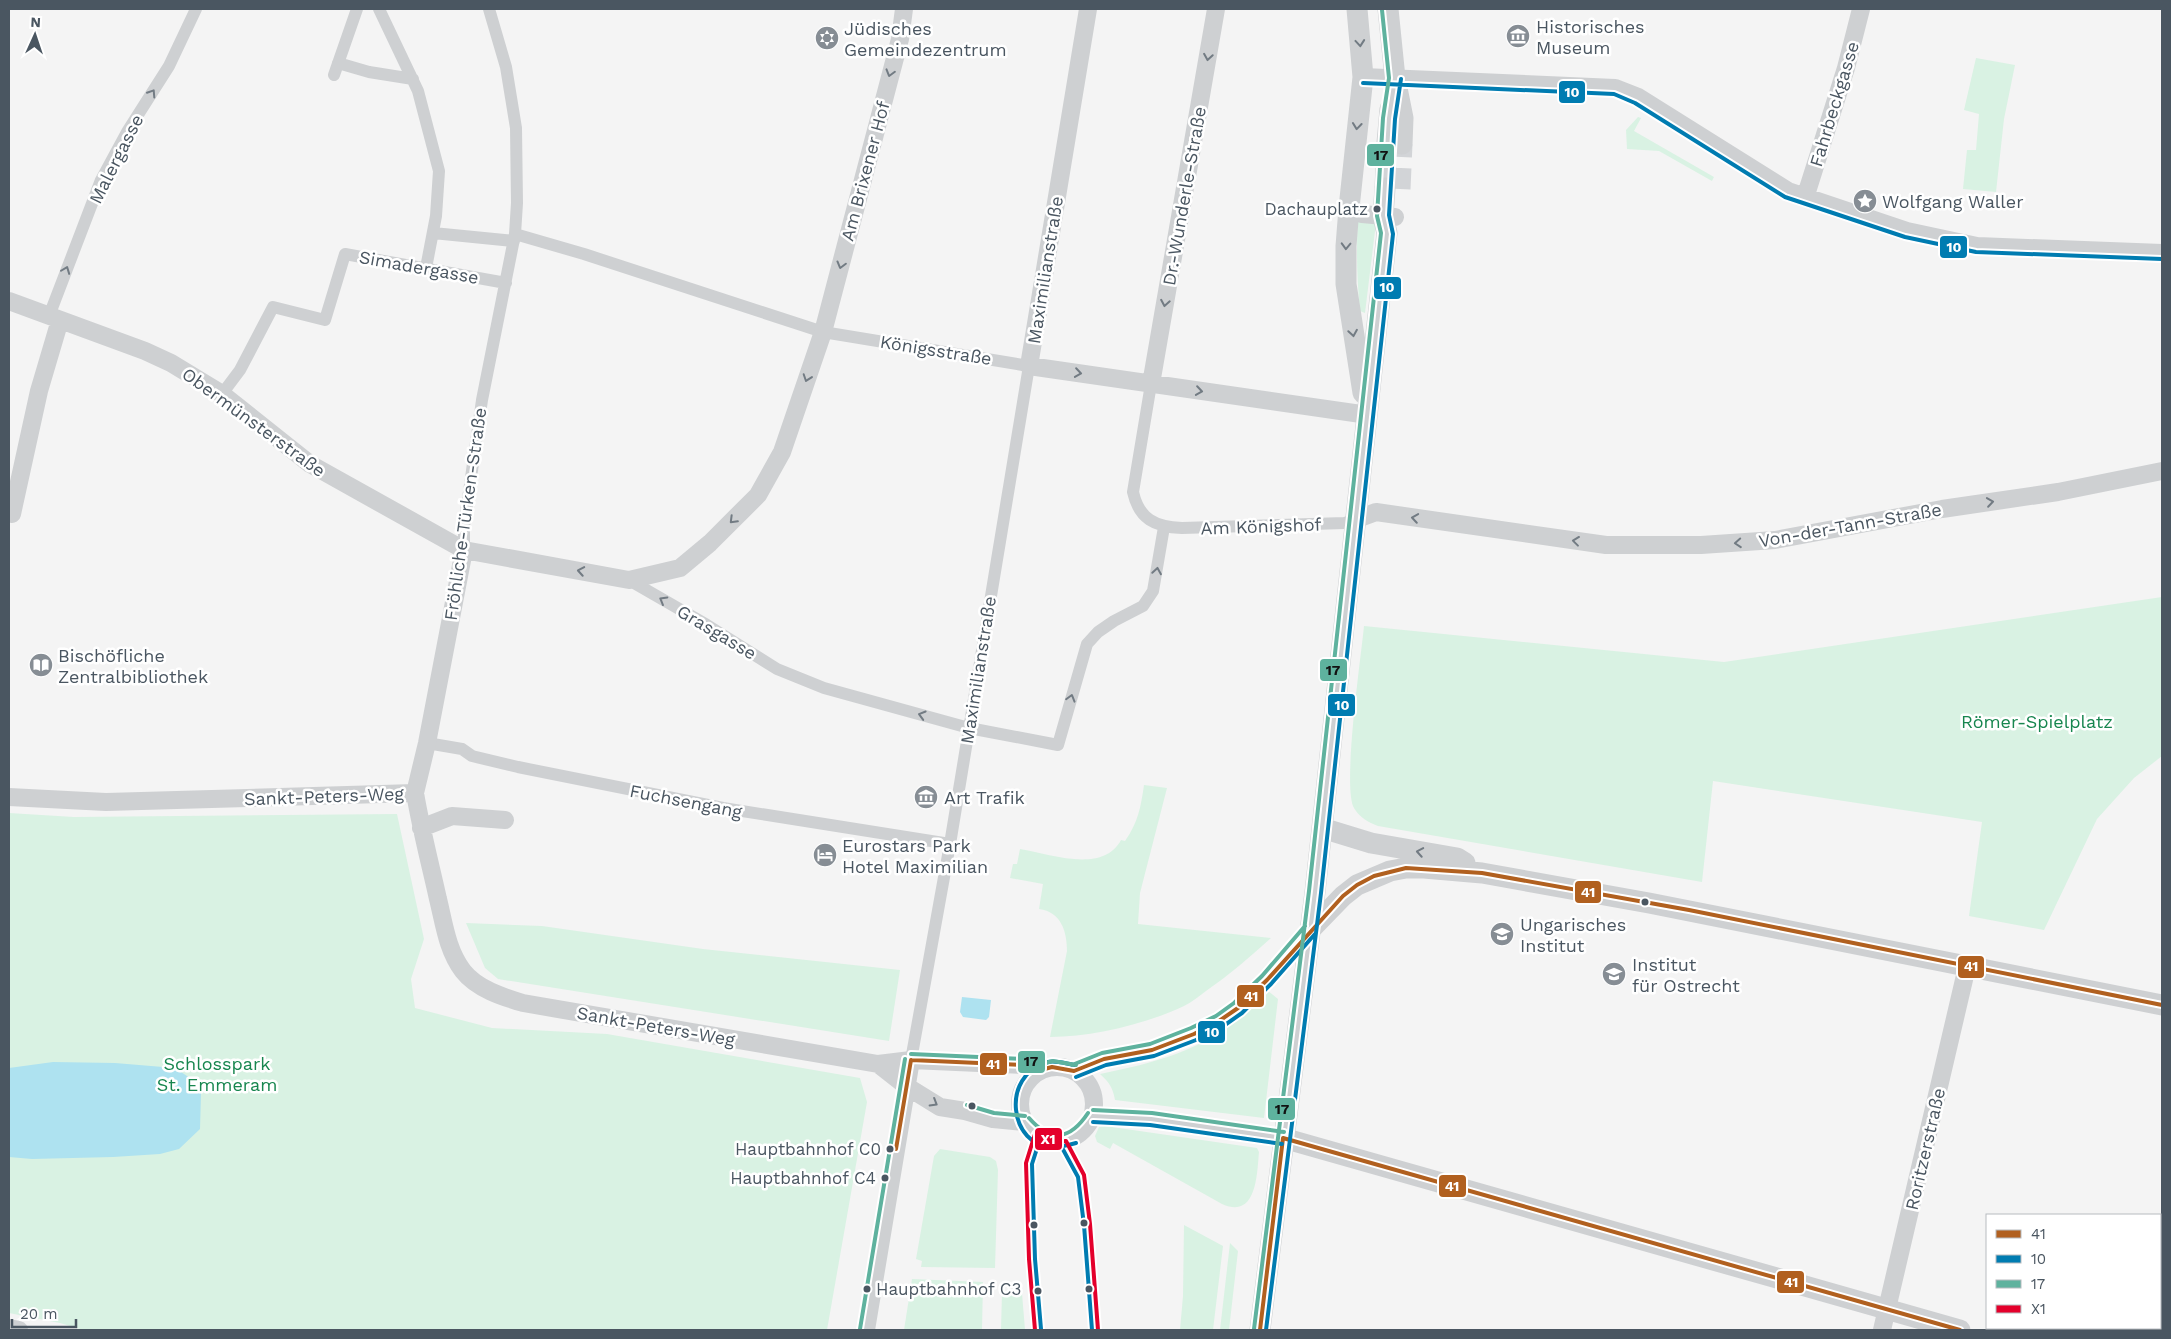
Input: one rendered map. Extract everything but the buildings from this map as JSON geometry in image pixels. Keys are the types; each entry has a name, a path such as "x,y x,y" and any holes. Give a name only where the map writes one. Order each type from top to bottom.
{"street":[{"name":"Malergasse","path":"55,318 102,180 127,132 169,66 196,9"},
{"path":"357,9 336,69 369,72 415,85"},
{"path":"379,9 415,85 439,171 433,232 426,268"},
{"name":"Fröhliche-Türken-Straße","path":"415,793 427,743 464,550 464,527 482,400 515,238 517,203 516,128 506,67 489,9"},
{"name":"Am Brixener Hof","path":"629,580 680,568 710,543 758,495 782,452 823,332 900,39 904,9"},
{"name":"Maximilianstraße","path":"866,1330 910,1060 950,844 1088,9"},
{"name":"Dr.-Wunderle-Straße","path":"1151,384 1216,9"},
{"path":"1357,9 1363,78 1349,208 1346,284 1353,338 1368,415"},
{"path":"1388,9 1395,78 1389,118 1395,144"},
{"name":"Fahrbeckgasse","path":"1805,198 1846,68 1861,9"},
{"path":"1363,78 1615,88 1625,90 1788,191 1907,231 1977,246 2162,253"},
{"path":"1260,1330 1322,828 1392,188"},
{"path":"1349,208 1388,222"},
{"name":"Königsstraße","path":"433,232 515,238 584,254 823,332 1029,366 1368,415"},
{"name":"Simadergasse","path":"222,394 240,370 273,307 325,320 345,254 506,283"},
{"name":"Obermünsterstraße","path":"9,301 145,351 171,363 222,394 310,464 464,550"},
{"path":"12,514 55,318"},
{"path":"969,728 1058,744 1087,644 1098,632 1143,606 1154,591 1164,527 1154,524 1143,514 1136,502 1134,492 1151,384"},
{"name":"Von-der-Tann-Straße","path":"1357,519 1376,512 1606,545 1701,545 1776,540 1942,509 2058,492 2162,471"},
{"name":"Am Königshof","path":"1164,527 1337,524 1357,519"},
{"name":"Grasgasse","path":"464,550 629,580 777,668 824,688 969,728"},
{"name":"Fuchsengang","path":"427,743 462,749 472,756 518,767 722,808 950,844"},
{"name":"Sankt-Peters-Weg","path":"9,797 106,802 415,793 421,828 450,946 464,972 481,986 499,996 523,1003 878,1064 910,1060 1021,1065 1041,1070"},
{"path":"421,828 452,816 505,820"},
{"path":"1322,828 1371,843 1457,858 1482,874"},
{"path":"1074,1071 1104,1059 1152,1050 1194,1034 1219,1020 1238,1008 1267,980 1310,930 1343,896 1357,885 1374,876 1406,868 1482,874 1689,910 2162,1005"},
{"name":"Roritzerstraße","path":"1885,1320 1967,967"},
{"name":"Sankt-Peters-Weg","path":"878,1064 906,1086 940,1107 965,1111 993,1119 1024,1122"},
{"path":"1052,1067 1074,1071 1089,1085 1093,1094 1093,1116 1078,1136 1060,1141 1044,1139 1035,1134 1024,1122 1021,1114 1020,1096 1028,1081 1041,1070 1052,1067"},
{"path":"1093,1116 1151,1119 1283,1138 1333,1151 1885,1320 1960,1330"},
{"path":"9,1328 19,1330"}],"green space":[{"path":"1976,58 2015,65 2004,119 1996,192 1963,189 1967,150 1976,150 1979,114 1964,110"},
{"path":"1638,117 1641,118 1634,131 1714,177 1712,181 1659,151 1627,149 1626,130"},
{"path":"1358,218 1376,223 1365,313 1360,311 1359,299"},
{"name":"Römer-Spielplatz","path":"2162,597 2162,756 2134,778 2097,819 2044,930 1969,916 1982,822 1713,781 1702,882 1378,826 1368,821 1354,808 1351,796 1351,750 1364,626 1724,662"},
{"path":"1144,785 1167,788 1140,893 1138,924 1271,938 1231,972 1184,1006 1136,1024 1083,1035 1050,1037 1067,951 1066,936 1058,918 1047,911 1039,909 1043,884 1010,878 1013,864 1017,864 1020,849 1075,859 1089,859 1102,856 1113,850 1121,840 1125,841 1133,828 1140,807"},
{"name":"Schlosspark St. Emmeram","path":"9,813 74,817 397,814 424,939 411,979 415,1008 492,1028 607,1034 860,1078 867,1102 827,1330 83,1330 60,1323 9,1313"},
{"path":"466,923 542,926 703,949 900,970 889,1041 498,979 485,968"},
{"path":"1268,991 1278,999 1264,1118 1115,1100 1110,1086 1100,1074 1149,1063 1192,1048 1231,1025"},
{"path":"1105,1126 1257,1148 1259,1152 1253,1192 1249,1200 1242,1206 1234,1207 1222,1204 1113,1143 1110,1149 1097,1142 1095,1136 1099,1127"},
{"path":"940,1149 990,1157 996,1161 998,1170 995,1268 921,1267 922,1261 916,1259 934,1156"},
{"path":"1184,1225 1223,1246 1213,1330 1180,1330 1183,1296"},
{"path":"1230,1243 1238,1251 1229,1330 1220,1330"},
{"path":"912,1279 983,1282 982,1330 904,1330"},
{"path":"1002,1292 1022,1293 1025,1330 1001,1330"}],"water":[{"path":"962,997 991,1000 989,1017 986,1020 963,1017 960,1012"},
{"path":"53,1062 115,1063 175,1068 190,1078 201,1093 200,1129 179,1149 160,1154 32,1159 9,1157 9,1068"}],"tunnel":[{"path":"1385,188 1387,143"},
{"path":"1400,189 1402,144"}],"transit line":[{"name":"17","path":"1254,1329 1309,891 1381,233 1377,216 1383,118 1389,78 1382,10"},
{"name":"10","path":"1266,1330 1321,893 1393,234 1389,215 1395,119 1401,79"},
{"name":"10","path":"1363,83 1614,94 1635,103 1785,197 1905,237 1976,252 2162,259"},
{"name":"41","path":"1074,1071 1104,1059 1152,1050 1194,1034 1219,1021 1238,1008 1267,980 1343,896 1357,885 1374,876 1406,868 1482,873 1689,910 2162,1005"},
{"name":"17","path":"1072,1065 1102,1053 1150,1044 1216,1016 1234,1003 1262,976 1305,926"},
{"name":"10","path":"1076,1077 1106,1065 1154,1056 1196,1040 1222,1027 1242,1013 1271,984 1315,934"},
{"name":"17","path":"911,1054 1021,1059 1041,1064 1053,1061 1076,1065"},
{"name":"17","path":"860,1329 905,1059"},
{"name":"41","path":"911,1060 1021,1065 1041,1070 1052,1067 1074,1071"},
{"name":"41","path":"896,1149 911,1060"},
{"name":"10","path":"1075,1065 1048,1062 1032,1069 1022,1081 1017,1095 1016,1110 1020,1124 1027,1136 1038,1144 1053,1147 1076,1143"},
{"name":"17","path":"967,1105 994,1113 1025,1116"},
{"name":"17","path":"1093,1110 1152,1113 1284,1132"},
{"name":"17","path":"1029,1118 1045,1132 1060,1135 1074,1129 1088,1113"},
{"name":"10","path":"1093,1122 1150,1125 1282,1144"},
{"name":"X1","path":"1035,1330 1029,1259 1026,1163 1035,1134 1055,1142 1066,1141 1084,1175 1090,1224 1098,1330"},
{"name":"10","path":"1041,1136 1032,1164 1035,1259 1041,1329"},
{"name":"41","path":"1283,1138 1960,1330"},
{"name":"41","path":"1260,1330 1283,1138"},
{"name":"10","path":"1060,1144 1078,1177 1084,1225 1092,1330"}],"place":[{"name":"Historisches Museum","path":"1518,36"},
{"name":"Jüdisches Gemeindezentrum","path":"827,38"},
{"name":"Wolfgang Waller","path":"1865,201"},
{"name":"Dachauplatz","path":"1377,209"},
{"name":"Bischöfliche Zentralbibliothek","path":"41,665"},
{"name":"Art Trafik","path":"926,797"},
{"name":"Eurostars Park Hotel Maximilian","path":"825,855"},
{"name":"Ungarisches Institut","path":"1502,934"},
{"name":"Institut für Ostrecht","path":"1614,974"},
{"name":"Hauptbahnhof C0","path":"890,1149"},
{"name":"Hauptbahnhof C4","path":"885,1178"},
{"name":"Hauptbahnhof C3","path":"867,1289"}]}
